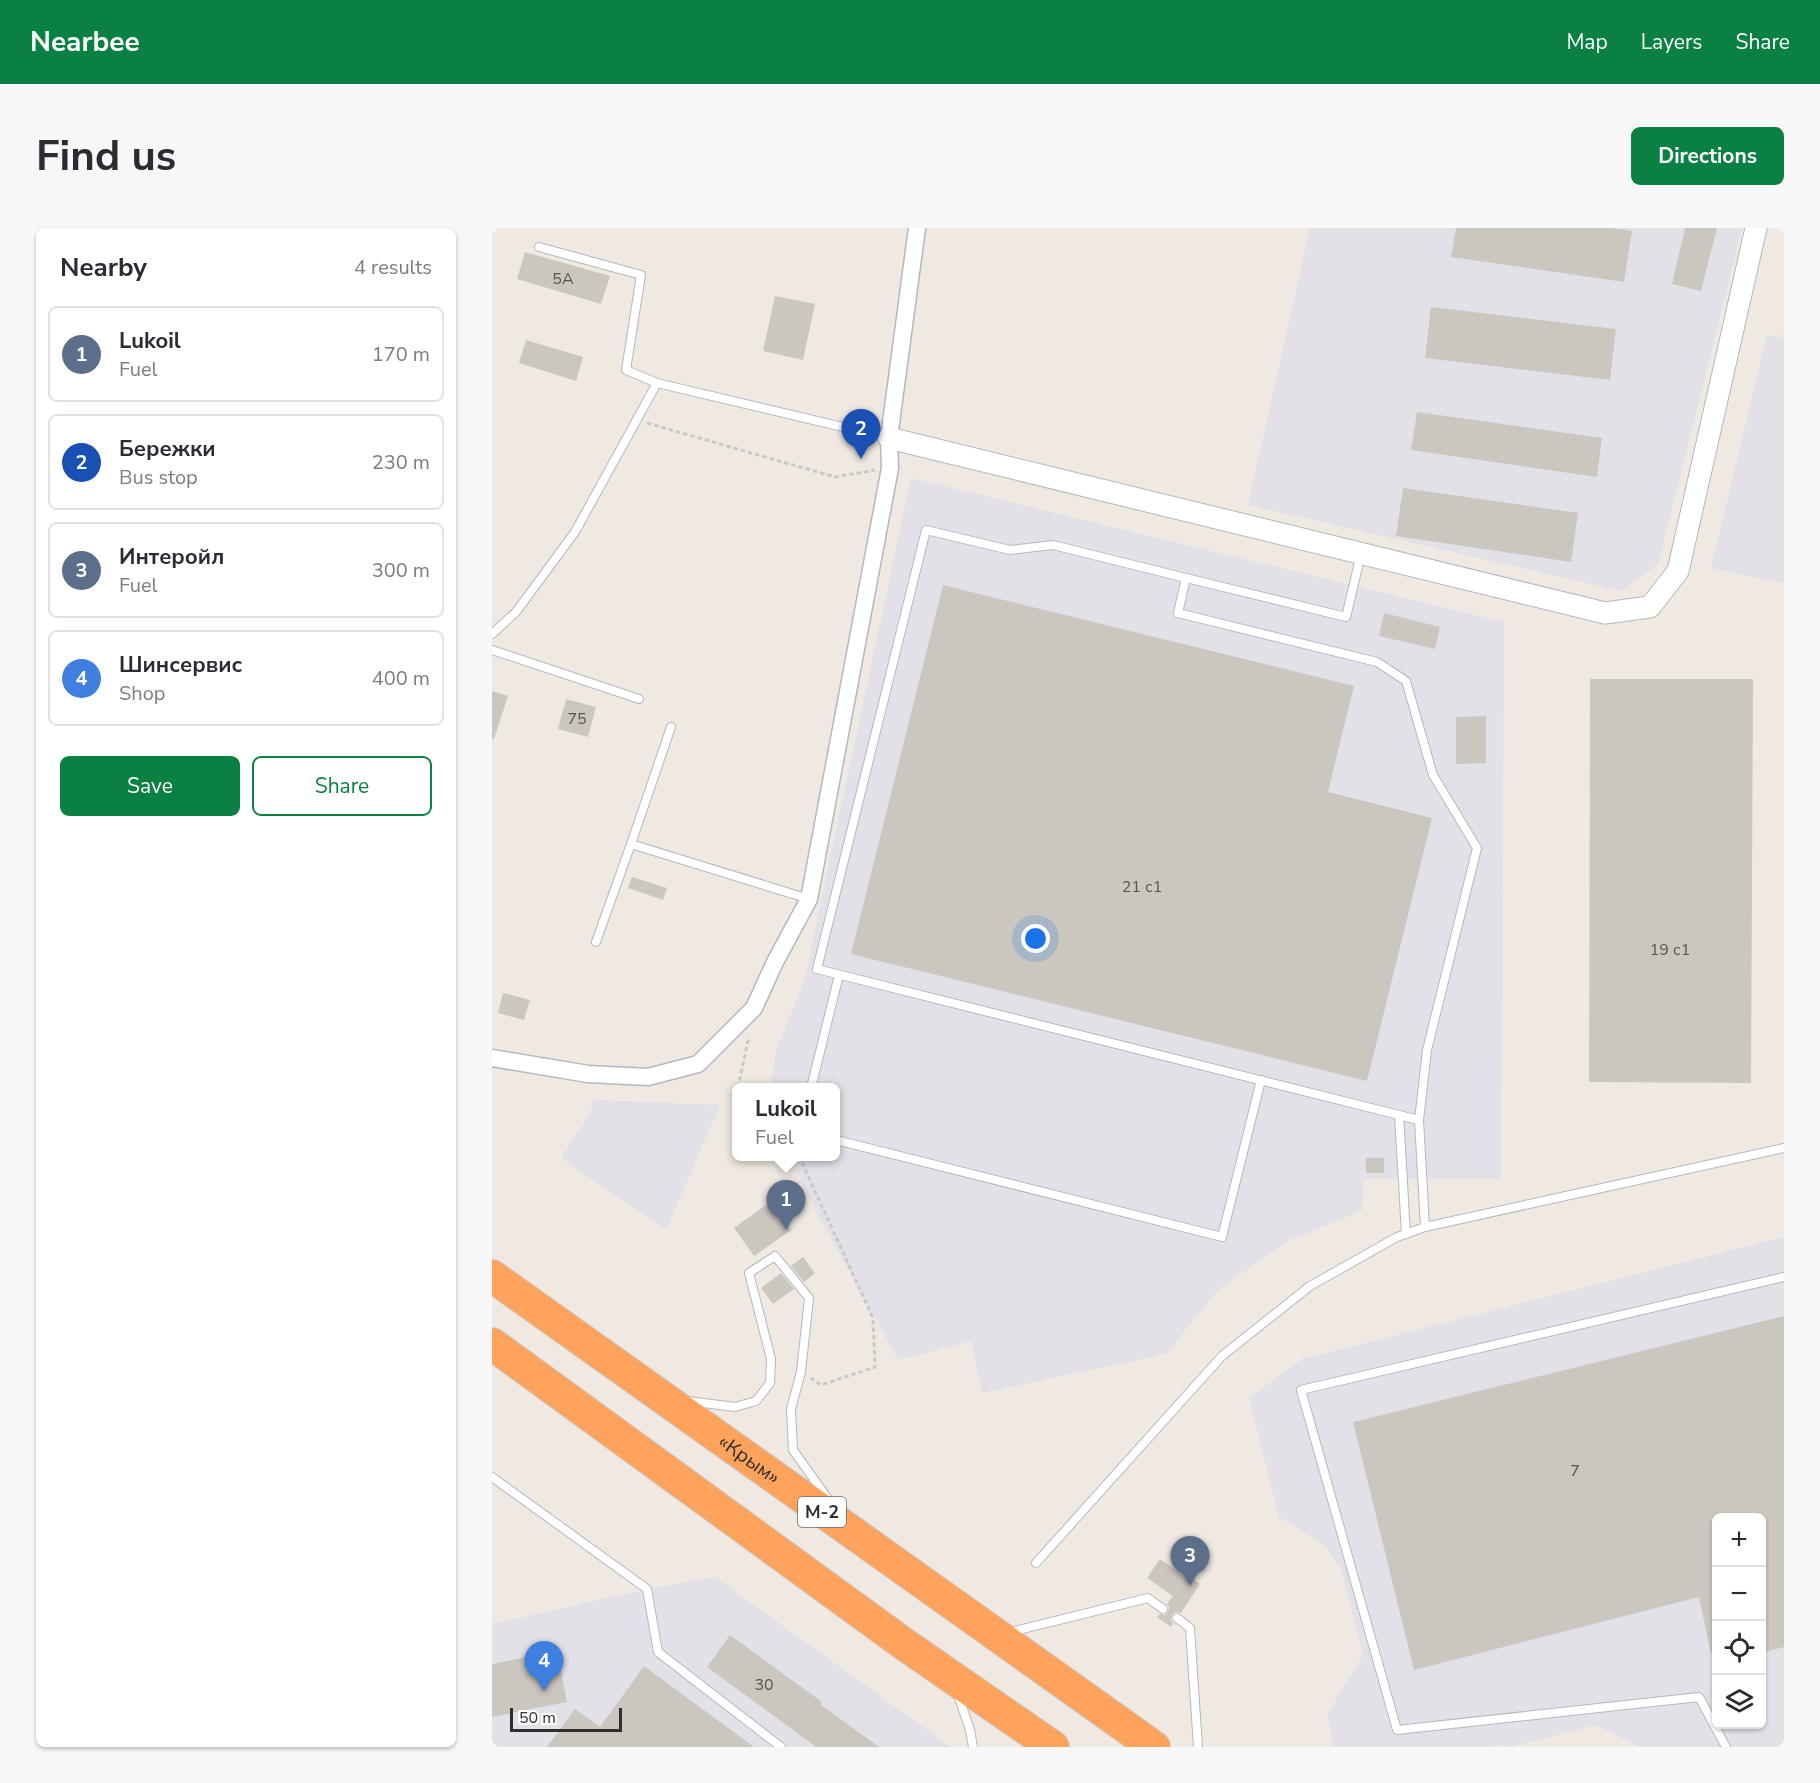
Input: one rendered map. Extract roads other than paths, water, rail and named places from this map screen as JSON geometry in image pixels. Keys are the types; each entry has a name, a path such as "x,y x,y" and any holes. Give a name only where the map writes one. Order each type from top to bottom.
{"highway":[{"name":"«Крым»","path":"492,1276 1154,1747"},
{"path":"492,1344 904,1644 1053,1747"}],"street":[{"path":"492,1058 588,1074 648,1077 698,1064 754,1008 808,899 890,468 889,438 917,228"},
{"path":"889,438 1605,613 1650,607 1678,571 1756,228"}],"lane":[{"path":"539,247 641,275 626,370 657,383 889,438"},
{"path":"492,634 516,612 575,532 657,383"},
{"path":"1361,553 1346,617 1053,545 1010,550 926,530 818,969 1419,1120"},
{"path":"1186,578 1178,613 1377,663 1406,681 1433,775 1477,848 1427,1050 1419,1120 1425,1227"},
{"path":"492,650 639,699"},
{"path":"596,942 671,727"},
{"path":"631,844 808,899"},
{"path":"812,1083 839,975"},
{"path":"840,1141 1222,1237 1262,1080"},
{"path":"1399,1115 1406,1234"},
{"path":"1036,1563 1222,1356 1310,1286 1397,1237 1425,1227 1784,1148"},
{"path":"663,1399 735,1407 756,1401 770,1383 771,1359 749,1273 775,1256 808,1298 801,1371 792,1409 793,1450 852,1534"},
{"path":"1726,1747 1699,1697 1397,1730 1301,1390 1784,1277"},
{"path":"492,1477 647,1589 658,1652 781,1747"},
{"path":"996,1636 1148,1598 1163,1609"},
{"path":"1177,1618 1190,1628 1197,1747"},
{"path":"955,1686 970,1730 973,1747"}],"place":[{"name":"Бережки","path":"861,459"},
{"name":"Lukoil","path":"786,1230"},
{"name":"Интеройл","path":"1190,1586"},
{"name":"Шинсервис","path":"544,1691"}]}
